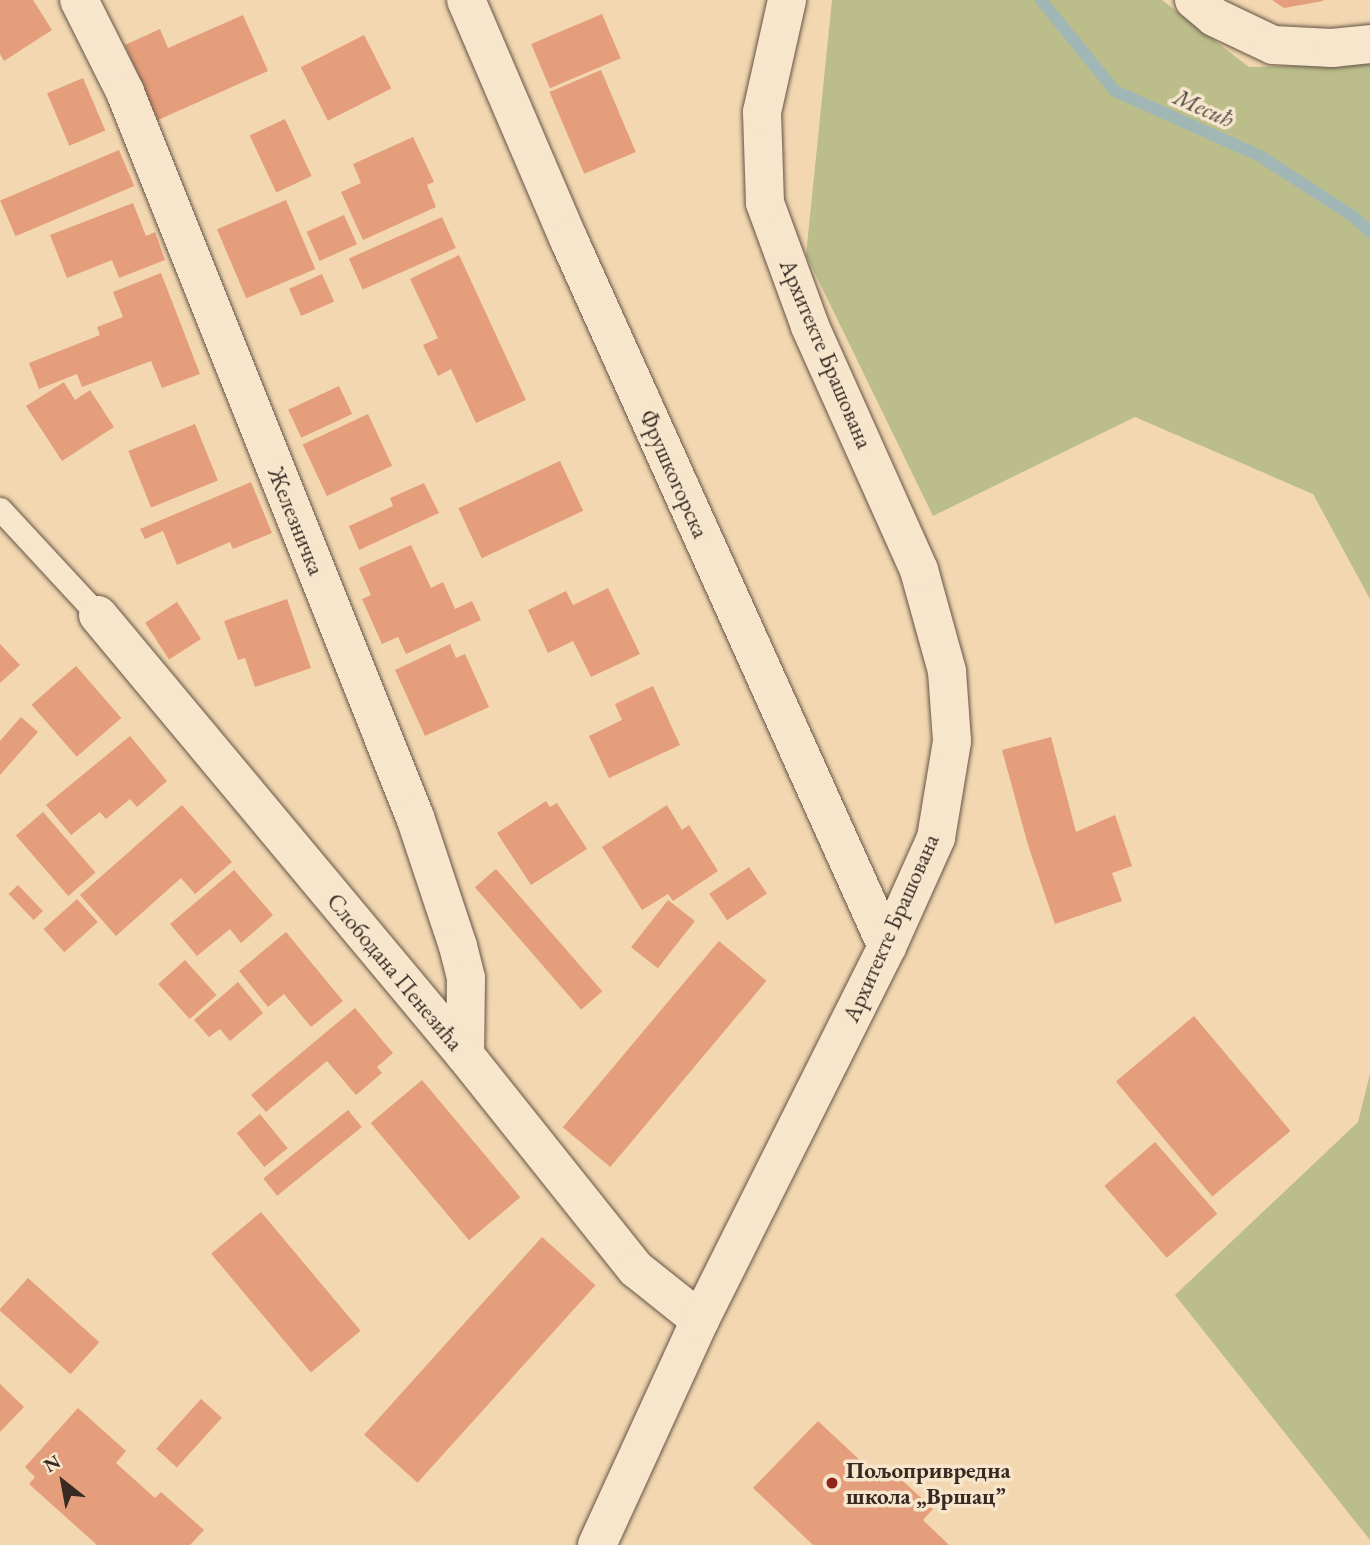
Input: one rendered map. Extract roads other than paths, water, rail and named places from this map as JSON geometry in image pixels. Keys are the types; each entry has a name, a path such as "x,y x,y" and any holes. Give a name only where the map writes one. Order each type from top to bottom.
{"street":[{"name":"Железничка","path":"79,0 125,92 415,817 466,978 465,1055"},
{"name":"Фрушкогорска","path":"466,0 569,240 887,947"},
{"name":"Архитекте Брашована","path":"597,1545 700,1320 887,947 936,838 952,741 947,671 919,570 810,326 765,203 762,112 787,0"},
{"path":"1194,0 1214,17 1273,45 1332,48 1370,44"},
{"name":"Слободана Пенезића","path":"98,615 465,1055 636,1269 700,1320"}],"lane":[{"path":"0,509 98,615"}],"waterway":[{"name":"Месић","path":"1041,0 1115,91 1260,156 1354,217 1370,232"}],"place":[{"name":"Пољопривредна школа „Вршац”","path":"832,1483"}]}
